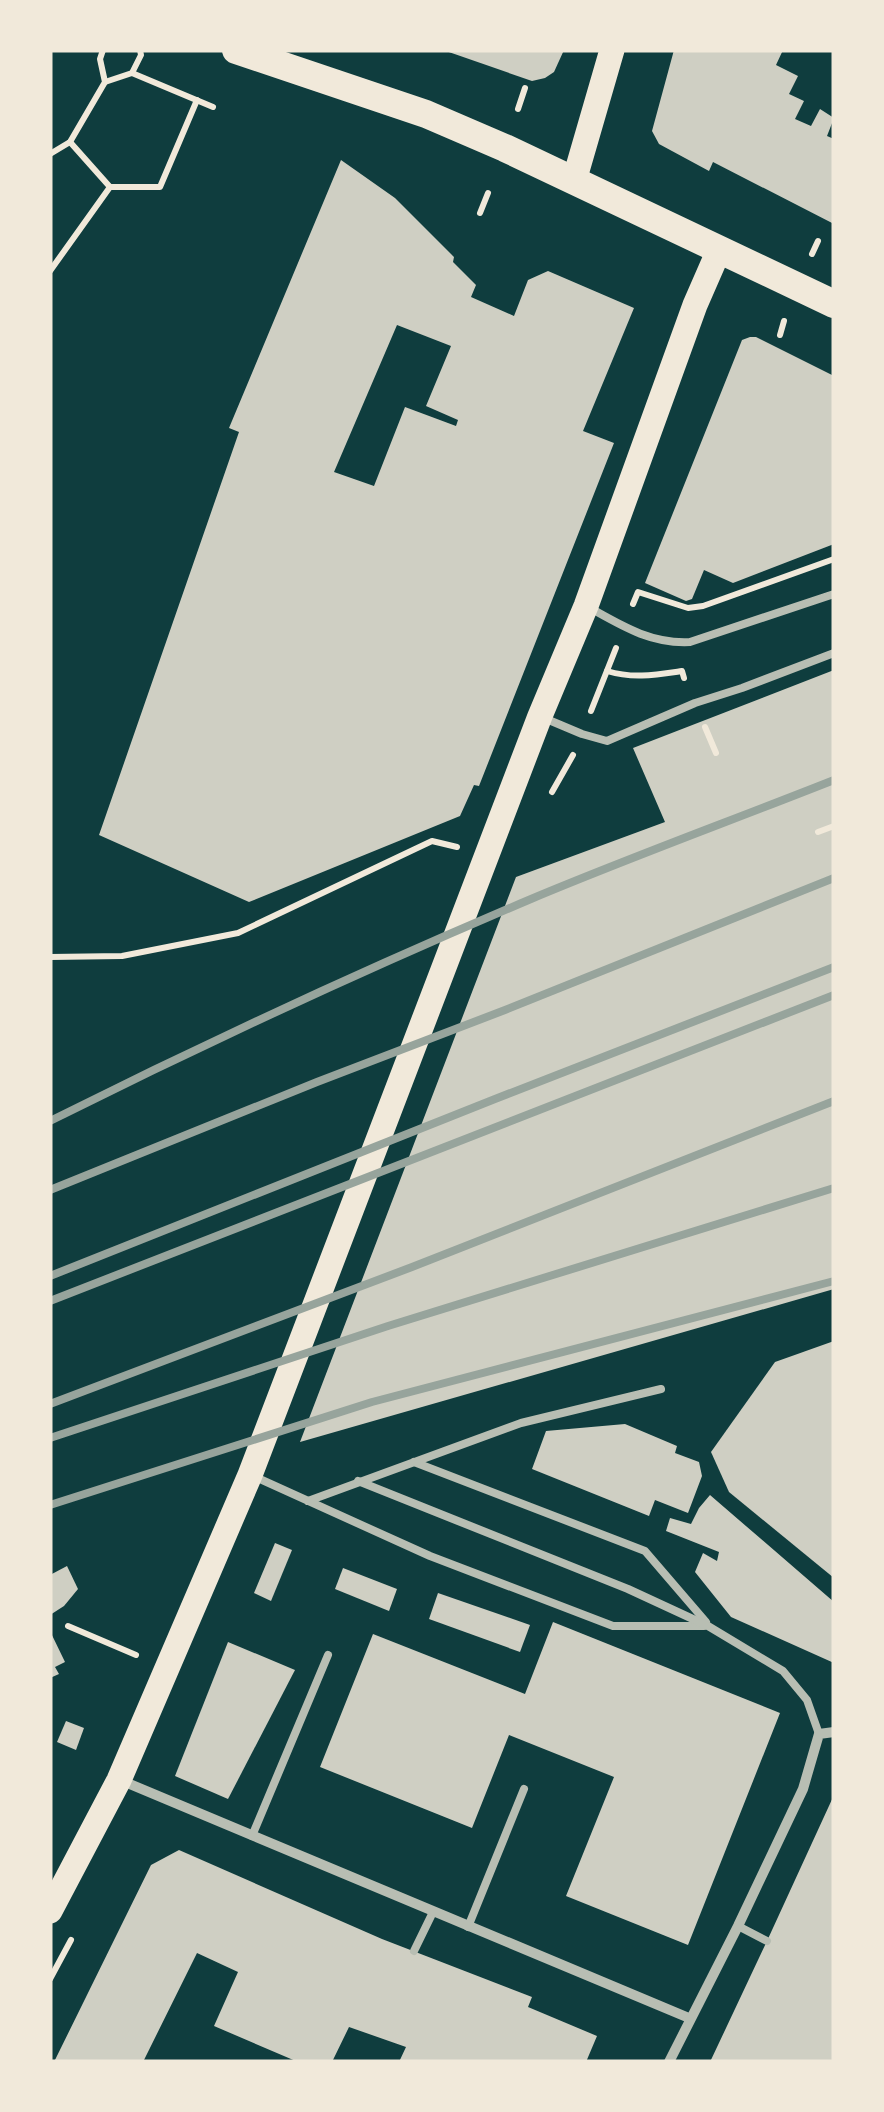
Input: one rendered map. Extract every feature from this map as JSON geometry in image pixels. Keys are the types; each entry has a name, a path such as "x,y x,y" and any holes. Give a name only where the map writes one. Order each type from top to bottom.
{"highway":[{"path":"236,50 426,114 834,304"}],"main road":[{"path":"574,182 612,50"},
{"path":"50,1911 120,1780 250,1475 540,716 586,606 718,250"}],"street":[{"path":"669,2062 803,1789 819,1734 834,1732"},
{"path":"120,1780 690,2018"}],"lane":[{"path":"586,606 642,635 669,643 690,642 834,594"},
{"path":"540,716 607,740 695,703 834,654"},
{"path":"308,1502 521,1422 662,1389"},
{"path":"412,1461 645,1551 708,1626"},
{"path":"250,1475 430,1556 613,1626 708,1626"},
{"path":"358,1481 628,1589 708,1626 783,1671 808,1700 819,1734"},
{"path":"252,1836 328,1655"},
{"path":"468,1927 524,1789"},
{"path":"414,1951 433,1912"},
{"path":"738,1926 768,1941"}],"path":[{"path":"132,74 140,50"},
{"path":"50,154 70,142 105,82 101,54"},
{"path":"105,82 132,74 213,107"},
{"path":"518,109 524,88"},
{"path":"70,142 110,187 160,187 197,100"},
{"path":"50,271 110,187"},
{"path":"480,213 488,193"},
{"path":"780,336 784,321"},
{"path":"636,597 688,608 703,606 834,559"},
{"path":"593,708 616,647"},
{"path":"607,671 643,677 682,671 684,678"},
{"path":"704,724 716,754"},
{"path":"559,781 573,756"},
{"path":"818,832 834,826"},
{"path":"50,957 122,956 238,934 432,841 458,847"},
{"path":"68,1626 139,1657"}],"building":[{"path":"443,50 564,50 554,72 532,81"},
{"path":"674,50 783,50 776,65 798,76 789,94 804,101 795,119 811,126 820,109 834,118 827,136 834,139 834,224 713,162 709,171 659,144 652,131"},
{"path":"341,160 395,198 454,257 453,262 476,285 471,297 514,316 528,280 548,271 634,308 583,431 614,443 479,786 474,785 460,816 249,902 99,835 239,432 229,428","holes":["397,325 451,346 426,406 458,420 456,426 405,407 374,486 334,472"]},
{"path":"750,337 834,376 834,544 733,583 704,570 692,599 686,601 645,583 742,340"},
{"path":"834,670 834,1289 300,1442 516,877 665,822 633,748"},
{"path":"834,1341 834,1578 729,1492 711,1452 775,1362"},
{"path":"625,1424 677,1446 675,1453 699,1462 702,1476 688,1513 655,1500 649,1516 532,1469 546,1431"},
{"path":"710,1495 834,1602 834,1663 731,1617 695,1572 703,1553 717,1561 719,1552 666,1531 670,1518 691,1524"},
{"path":"275,1543 292,1550 271,1601 254,1593"},
{"path":"67,1566 78,1589 50,1615 50,1575"},
{"path":"343,1568 397,1589 389,1611 335,1589"},
{"path":"438,1593 530,1625 520,1652 429,1619"},
{"path":"553,1622 780,1713 688,1945 566,1896 614,1777 509,1735 472,1828 320,1767 373,1634 525,1694"},
{"path":"50,1631 65,1662 55,1667 59,1674 50,1678"},
{"path":"228,1642 295,1670 228,1799 175,1776"},
{"path":"66,1721 84,1728 76,1750 57,1742"},
{"path":"834,1795 834,2062 710,2062 767,1941"},
{"path":"179,1850 382,1939 532,1997 528,2007 597,2036 586,2062 399,2062 406,2047 349,2027 332,2062 298,2062 214,2026 238,1972 197,1953 143,2062 54,2062 151,1865"}],"railway":[{"path":"50,1121 289,1006 470,925 834,780"},
{"path":"50,1190 834,878"},
{"path":"50,1276 834,967"},
{"path":"50,1301 834,995"},
{"path":"50,1404 834,1101"},
{"path":"50,1438 388,1326 834,1188"},
{"path":"50,1505 372,1402 834,1281"}]}
